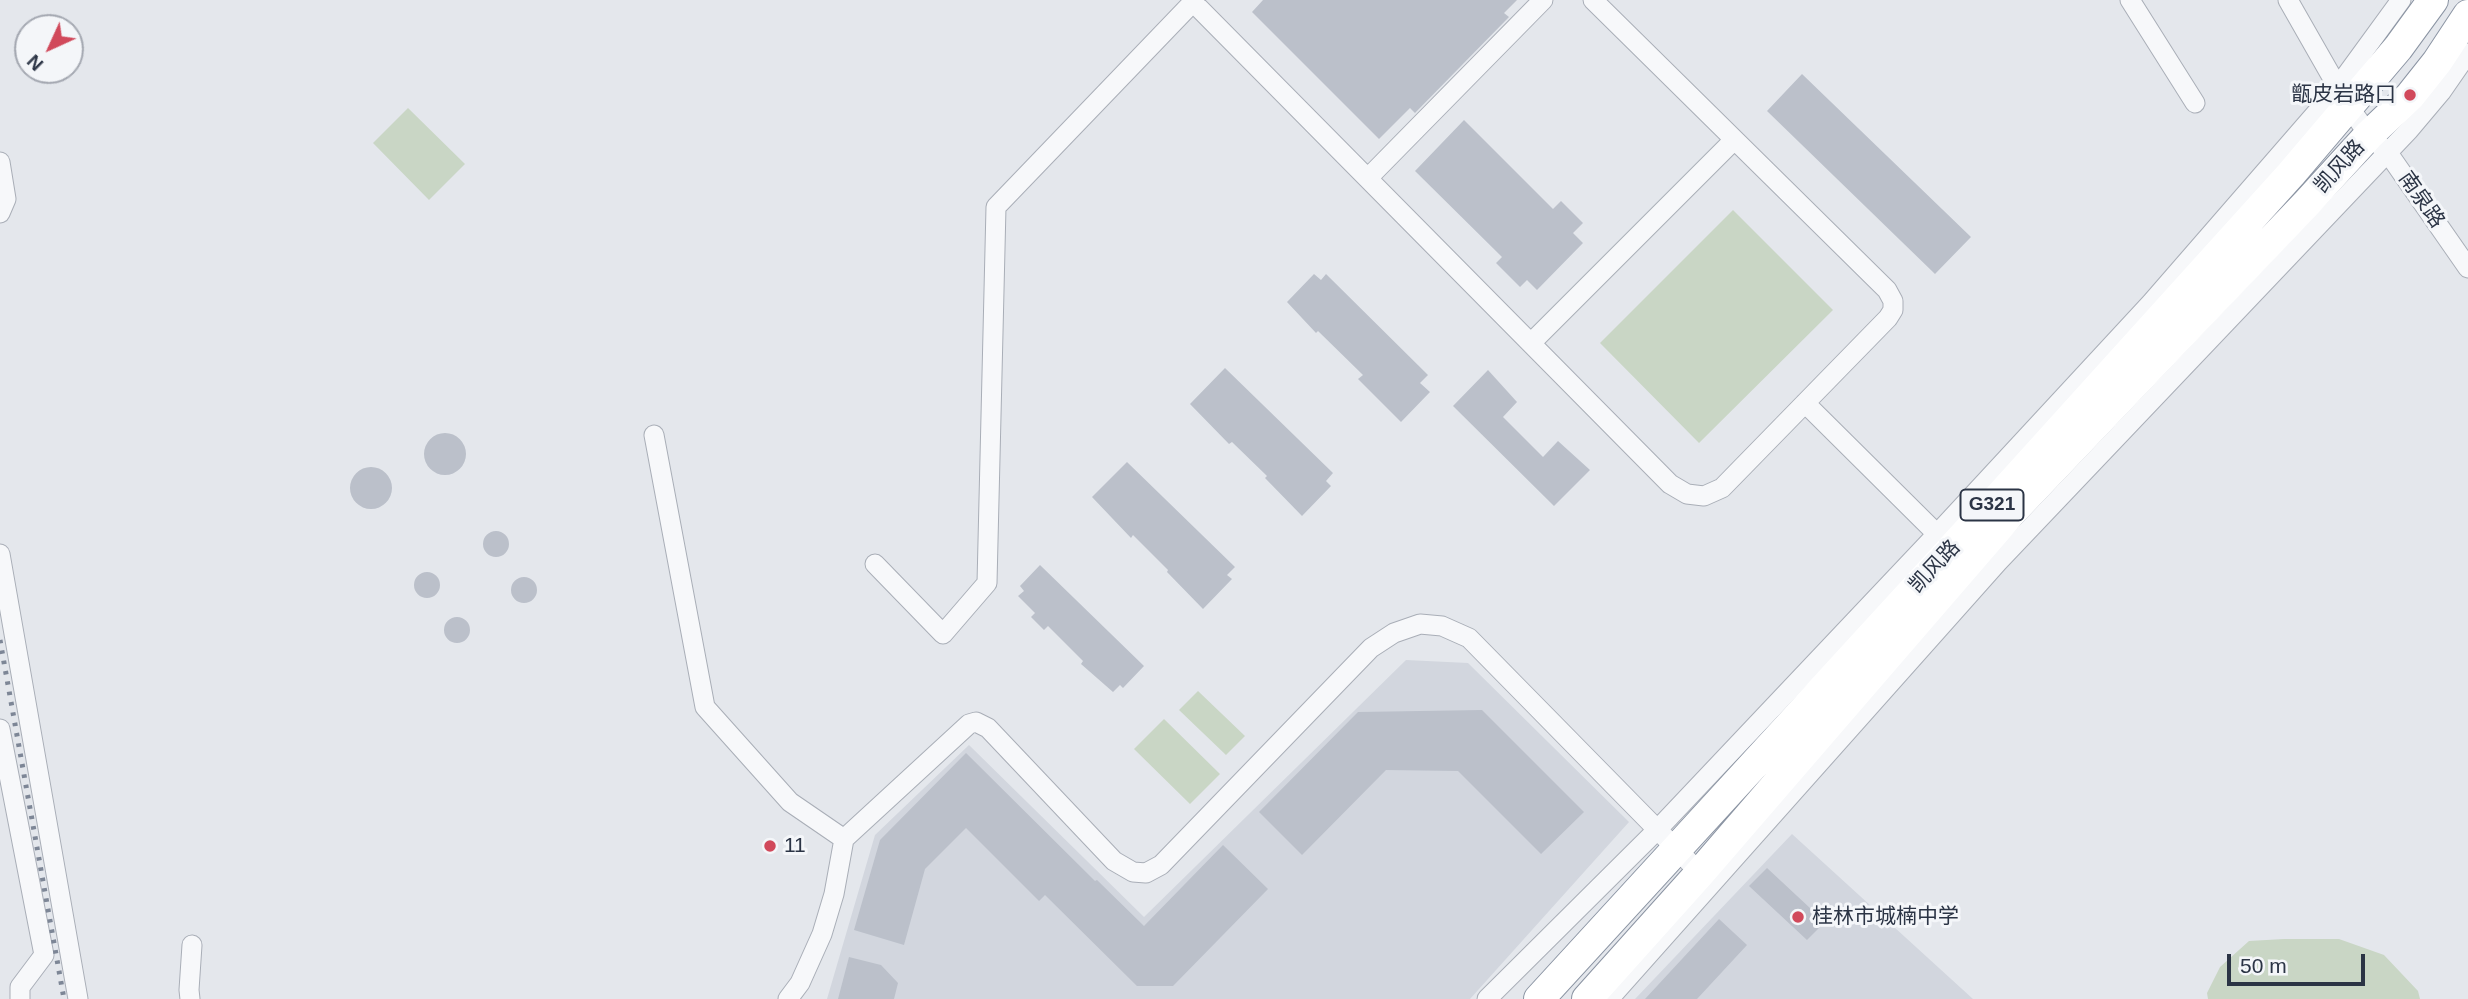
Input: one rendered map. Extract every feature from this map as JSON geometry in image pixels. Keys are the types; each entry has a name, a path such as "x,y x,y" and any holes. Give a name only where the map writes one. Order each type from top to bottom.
{"highway":[{"name":"凯风路","path":"1539,999 1666,839 2001,495 2344,97 2398,48 2433,0"},
{"name":"凯风路","path":"1587,999 1700,873 2010,513 2298,213 2379,144 2468,15"}],"street":[{"path":"1368,178 1543,0"},
{"path":"875,564 943,634 987,583 996,207 1194,1 1670,484 1693,496 1704,496 1722,488 1892,314 1893,301 1887,290 1593,0"},
{"path":"2130,0 2195,103"},
{"name":"南泉路","path":"2288,0 2344,97 2468,268"},
{"path":"1488,999 1666,839 1937,534 2344,97 2401,0"},
{"path":"1609,999 1998,562 2379,144 2441,92 2468,53"},
{"path":"1531,343 1734,139"},
{"path":"0,162 6,199 0,213"},
{"path":"1805,403 1937,534"},
{"path":"654,435 705,707 790,802 844,839"},
{"path":"0,554 78,999"},
{"path":"788,999 800,984 822,934 834,894 844,839 967,726 976,722 988,728 1114,861 1133,872 1146,873 1161,865 1371,648 1394,633 1420,624 1443,626 1469,638 1700,873"},
{"path":"0,729 44,955 20,987 20,999"},
{"path":"190,999 192,945"}],"shaded area":[{"path":"1406,660 1468,663 1629,822 1470,999 827,999 875,835 969,745 1144,917"},
{"name":"桂林市城楠中学","path":"1792,834 1973,999 1635,999"}],"green space":[{"path":"408,108 465,164 429,200 373,143"},
{"path":"1733,210 1833,310 1699,443 1600,343"},
{"path":"1198,691 1245,736 1226,755 1179,710"},
{"path":"1164,719 1220,774 1190,804 1134,749"},
{"path":"2339,939 2384,955 2418,991 2420,999 2208,999 2207,993 2220,967 2249,941"}],"building":[{"path":"1263,0 1517,0 1504,13 1509,17 1415,113 1410,108 1379,139 1252,12"},
{"path":"1802,74 1971,237 1935,274 1767,111"},
{"path":"1464,120 1553,209 1561,201 1583,223 1573,233 1583,243 1537,290 1527,280 1520,287 1496,263 1502,257 1415,171"},
{"path":"1314,274 1321,280 1326,274 1428,375 1420,383 1430,392 1401,422 1358,379 1363,375 1318,331 1316,333 1287,302"},
{"path":"1225,368 1333,473 1326,481 1331,486 1302,516 1265,478 1267,476 1232,442 1229,444 1190,404"},
{"path":"1488,370 1517,402 1503,417 1543,457 1558,441 1590,470 1554,506 1453,406"},
{"path":"445,433 459,440 466,454 459,468 445,475 431,468 424,454 431,440"},
{"path":"1127,462 1235,567 1227,575 1232,579 1203,609 1168,570 1133,535 1131,538 1092,497"},
{"path":"371,467 386,473 392,488 386,503 371,509 356,503 350,488 356,473"},
{"path":"496,531 505,535 509,544 505,553 496,557 487,553 483,544 487,535"},
{"path":"1040,565 1144,666 1123,688 1120,685 1113,692 1081,664 1083,661 1048,626 1044,630 1031,617 1035,613 1018,596 1024,591 1020,586"},
{"path":"427,572 436,576 440,585 436,594 427,598 418,594 414,585 418,576"},
{"path":"524,577 533,581 537,590 533,599 524,603 515,599 511,590 515,581"},
{"path":"457,617 466,621 470,630 466,639 457,643 448,639 444,630 448,621"},
{"path":"1482,710 1584,812 1541,854 1458,771 1386,770 1302,855 1259,812 1358,712"},
{"path":"966,753 1144,926 1223,845 1268,889 1173,986 1137,986 1045,895 1039,901 966,828 925,869 904,945 854,930 880,840"},
{"path":"1767,868 1825,922 1807,940 1749,886"},
{"path":"1719,919 1747,945 1697,999 1645,999"},
{"path":"849,957 881,965 898,983 894,999 838,999"}],"railway":[{"path":"0,640 64,999"}],"place":[{"name":"甑皮岩路口","path":"2410,95"},
{"name":"11","path":"770,846"},
{"name":"桂林市城楠中学","path":"1798,917"}]}
